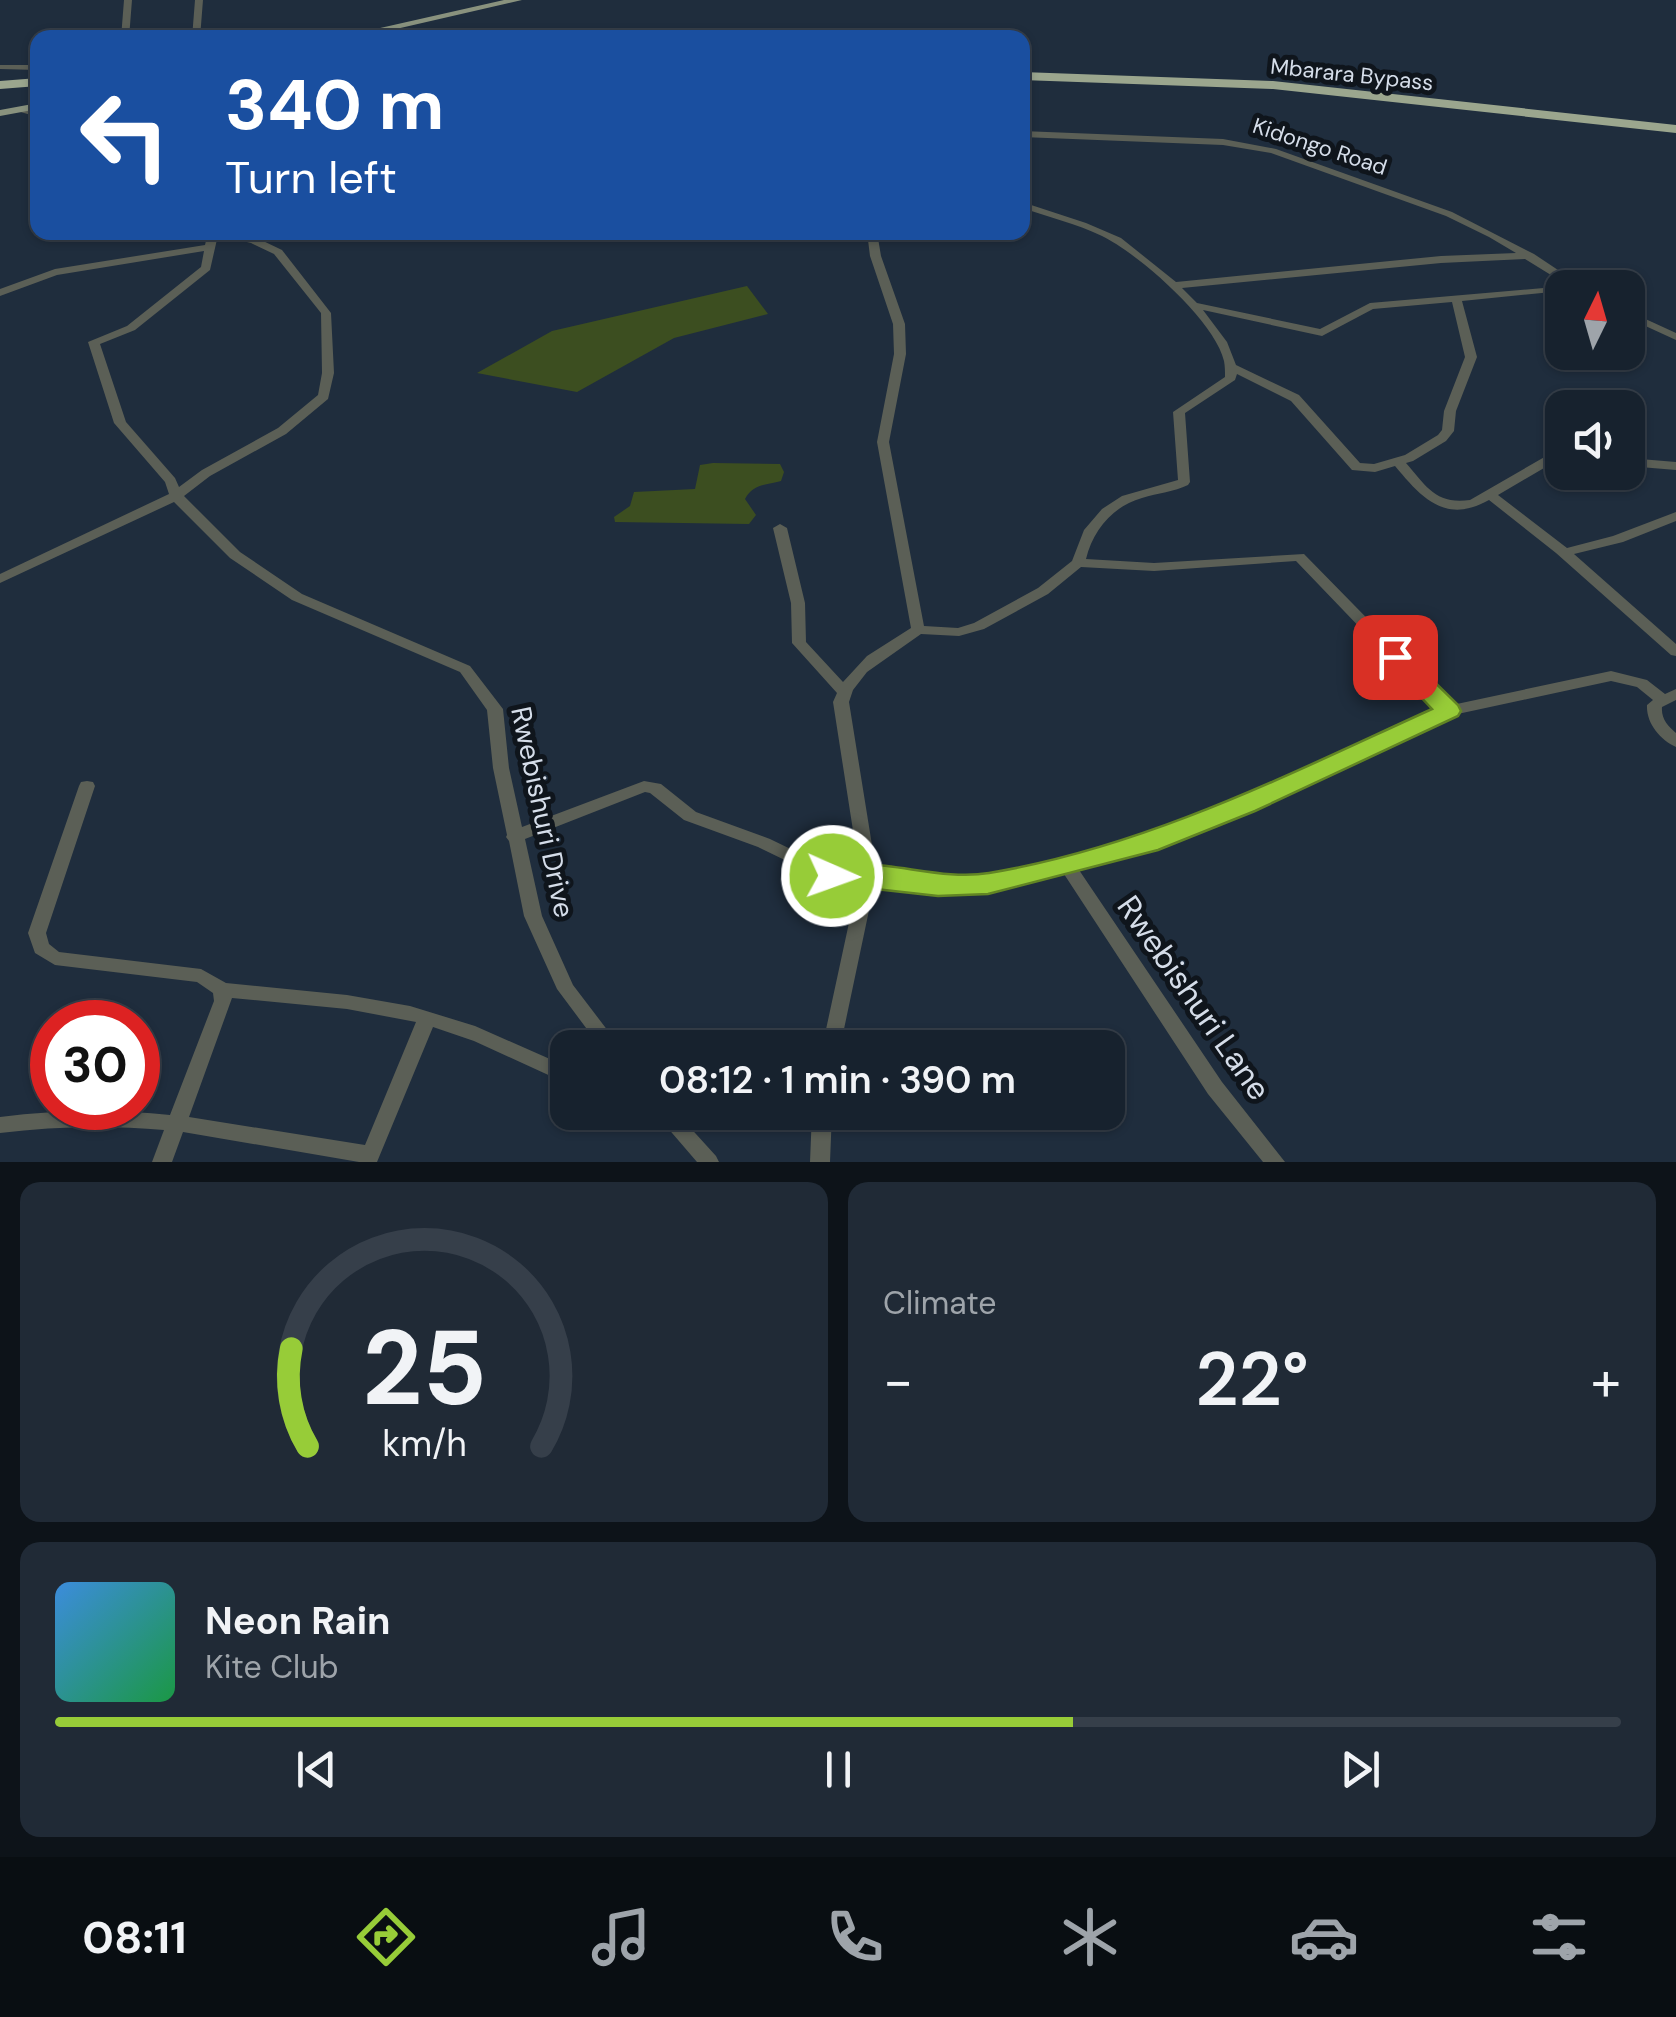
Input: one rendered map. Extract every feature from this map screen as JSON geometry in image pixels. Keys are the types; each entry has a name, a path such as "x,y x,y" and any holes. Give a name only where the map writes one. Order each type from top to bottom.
{"highway":[{"name":"Mbarara Bypass","path":"1030,78 1290,91 1676,131"},
{"path":"0,87 30,85"}],"main road":[{"path":"378,30 517,0"},
{"path":"0,113 30,107"}],"street":[{"path":"126,30 128,0"},
{"path":"197,30 199,0"},
{"path":"0,67 30,68"},
{"path":"20,109 30,112"},
{"name":"Kidongo Road","path":"1030,134 1244,144 1432,208 1553,270"},
{"path":"1030,209 1114,239 1198,306 1233,368 1295,398 1356,468 1375,468 1398,461 1442,438 1448,430 1450,411 1471,357 1456,298"},
{"path":"0,294 55,272 200,240"},
{"name":"Rwebishuri Drive","path":"213,240 208,264 200,273 130,328 94,342 120,423 171,482 176,496 235,555 296,598 465,669 495,708 514,837 533,916 566,988 598,1030"},
{"path":"0,579 176,496 206,473 282,431 313,408 327,387 326,313 278,252 245,240"},
{"path":"872,240 899,324 900,366 884,419 883,442 918,630"},
{"path":"1173,286 1322,274 1434,257 1531,256"},
{"path":"1198,306 1322,334 1370,306 1545,290"},
{"path":"1645,322 1676,337"},
{"path":"1078,564 1090,531 1110,508 1124,499 1184,482 1179,412 1227,381 1233,368"},
{"path":"1398,461 1442,506 1459,506 1490,494 1545,462"},
{"path":"1645,463 1676,466"},
{"path":"1490,494 1676,652"},
{"path":"1564,553 1618,539 1676,516"},
{"path":"780,528 798,603 799,642 843,691"},
{"path":"835,1030 868,876 841,702 843,691 870,662 918,630 959,632 979,626 1043,591 1078,564 1154,567 1300,557 1449,711"},
{"path":"514,837 644,786 655,788 690,816 764,843 832,876 868,876 938,886 988,884 1158,840 1246,805 1449,711 1611,676 1642,683 1670,697"},
{"path":"1670,697 1655,705 1655,718 1676,742"},
{"path":"87,786 37,933 41,948 55,958 201,976 222,990 294,996 427,1018 466,1030 550,1068"},
{"name":"Rwebishuri Lane","path":"1067,865 1215,1088 1274,1162"},
{"path":"162,1162 223,1001 222,990"},
{"path":"0,1124 31,1119 98,1118 178,1124 272,1134 369,1158 427,1018"},
{"path":"680,1130 709,1162"},
{"path":"820,1162 821,1130"}],"green space":[{"path":"747,286 768,314 674,338 577,392 477,373 552,331"},
{"path":"780,464 784,472 781,481 760,486 748,494 745,499 756,515 749,524 615,522 614,517 630,506 634,492 695,489 700,465"}],"route":[{"path":"832,876 868,876 938,886 988,884 1158,840 1246,805 1449,711 1395,657"}]}
